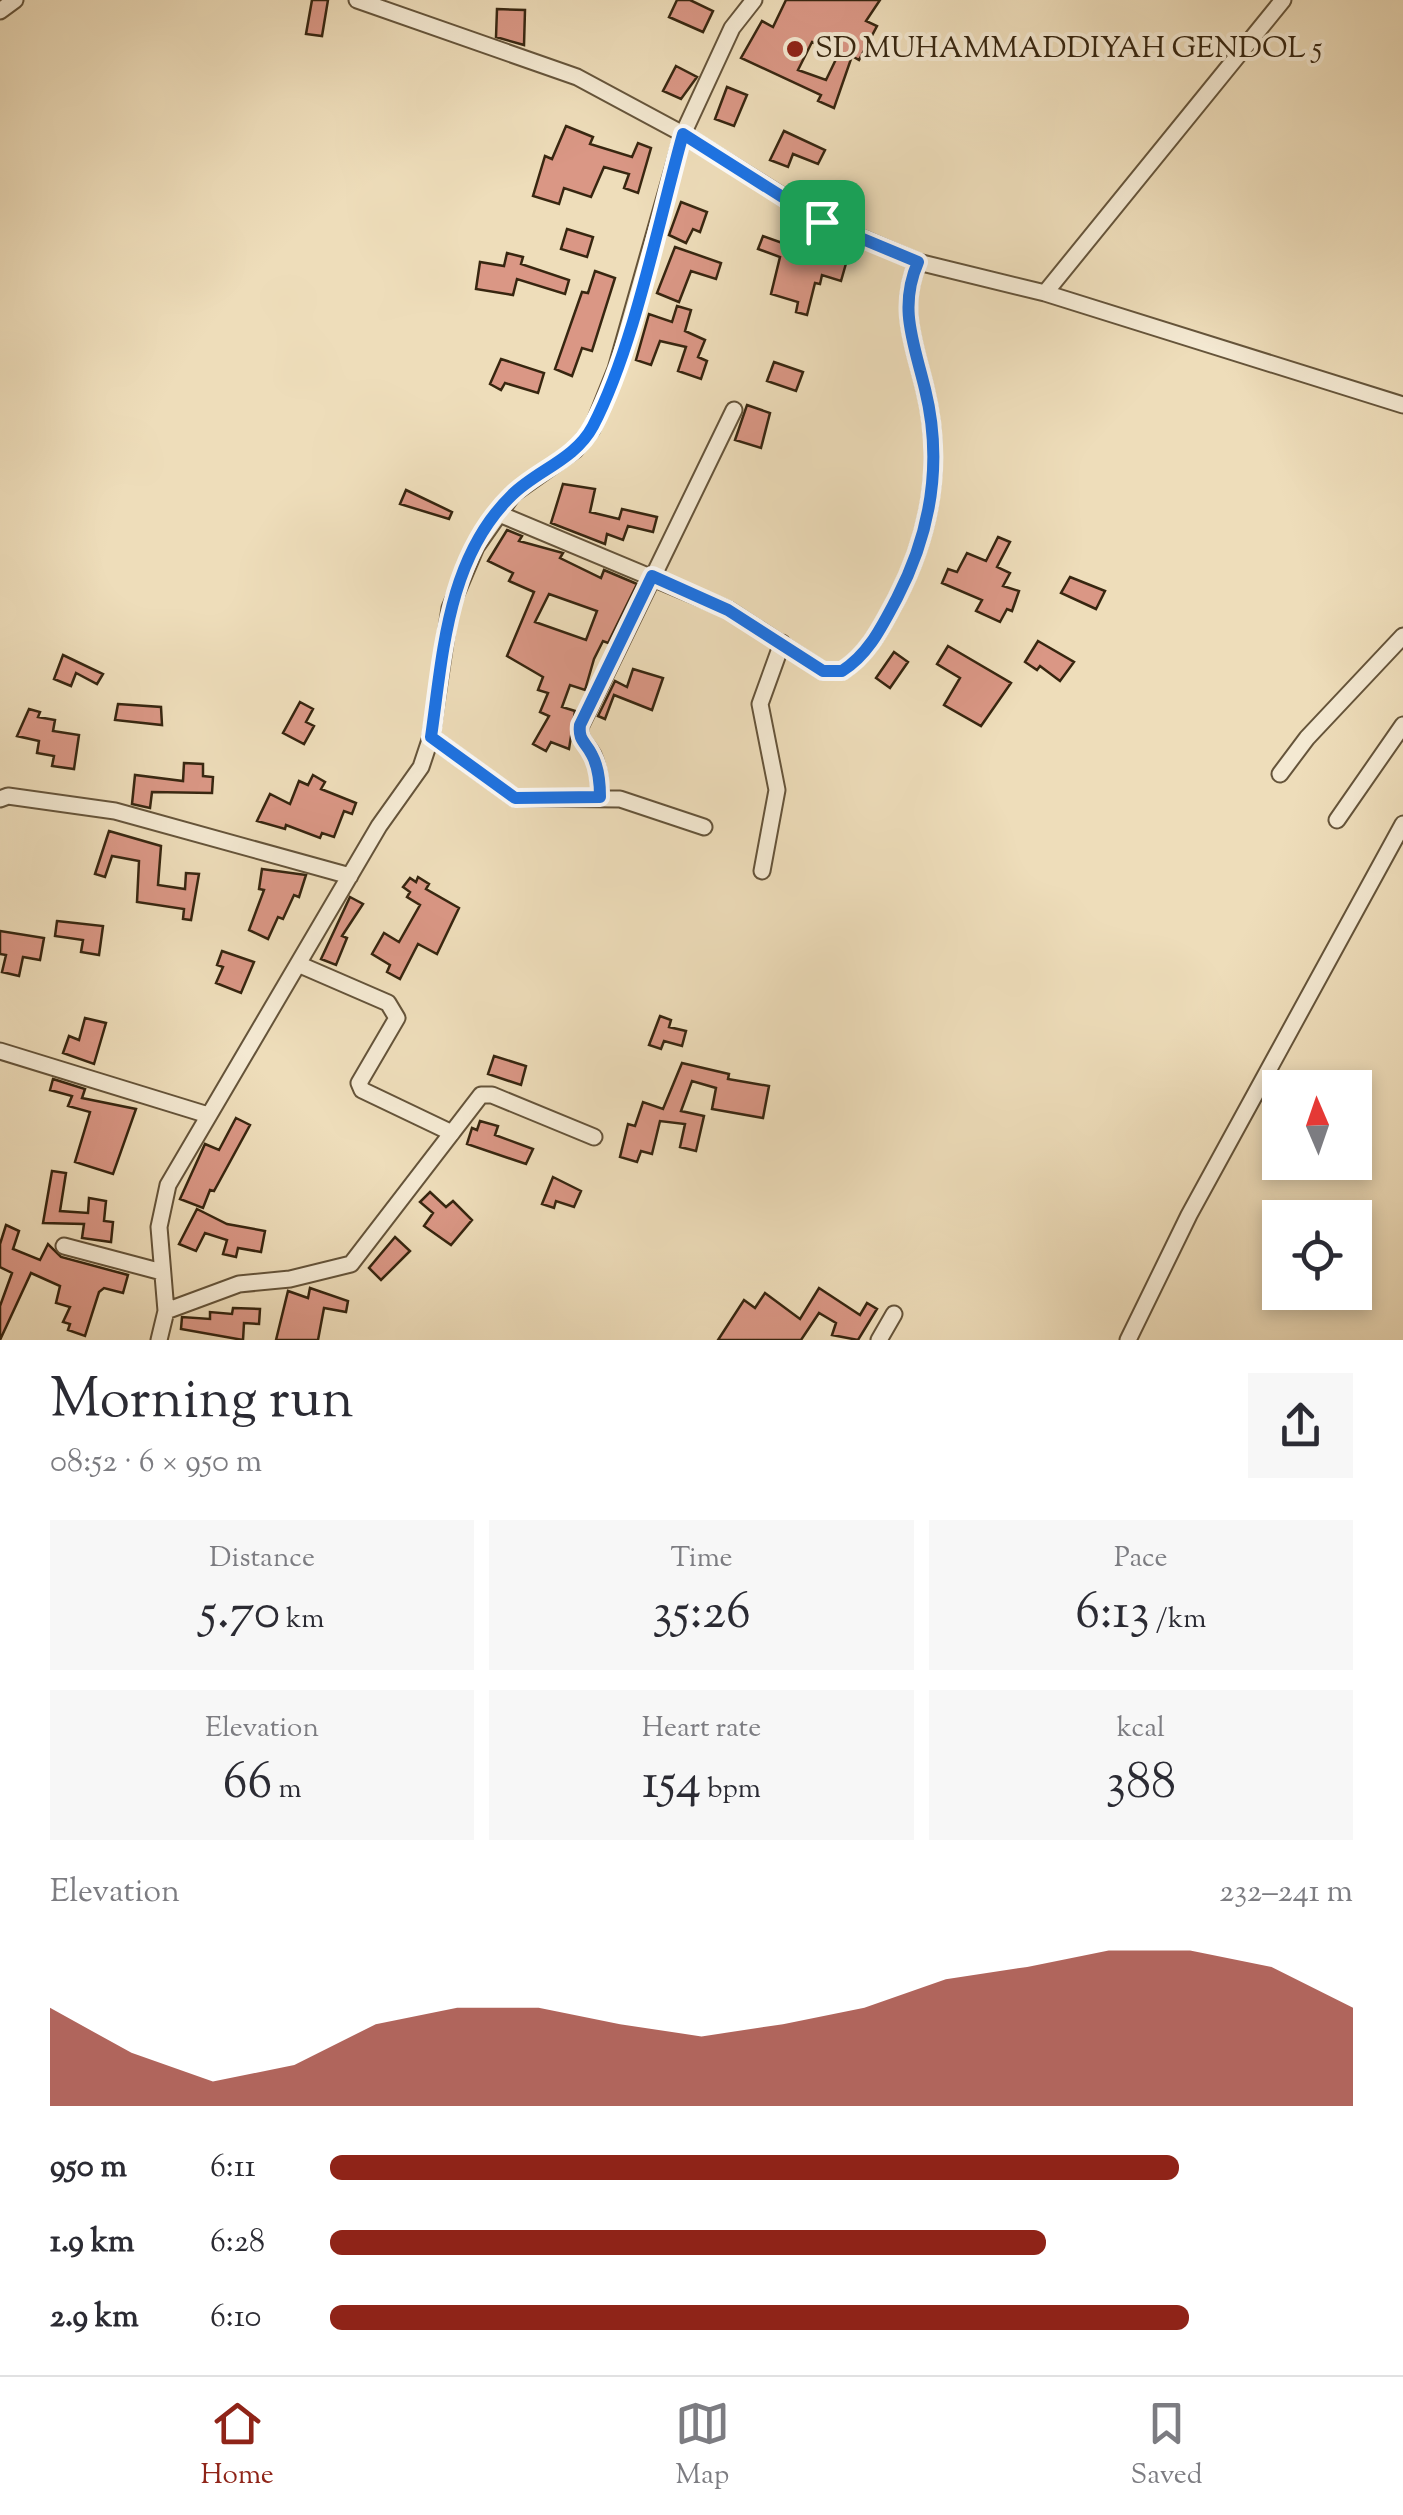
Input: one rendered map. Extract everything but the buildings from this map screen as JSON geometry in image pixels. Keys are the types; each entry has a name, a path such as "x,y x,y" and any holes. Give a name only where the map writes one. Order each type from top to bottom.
{"street":[{"path":"0,11 15,0"},
{"path":"357,0 577,77 683,134 822,222 918,262 1044,293 1403,405"},
{"path":"159,1340 166,1311 159,1227 168,1185 350,876 421,767 431,737 450,608 464,570 497,513 513,494 574,450 592,429 616,368 683,134 732,28 754,0"},
{"path":"1044,293 1283,0"},
{"path":"497,513 728,610 828,672 853,664 875,639 892,606 928,521 935,487 932,428 906,308 918,262"},
{"path":"600,797 600,775 592,753 582,742 580,725 734,410"},
{"path":"1280,774 1307,738 1403,636"},
{"path":"762,871 777,790 760,704 782,643"},
{"path":"1336,820 1403,725"},
{"path":"431,737 515,798 600,797 704,827"},
{"path":"0,799 22,797 116,811 350,876"},
{"path":"1128,1340 1208,1180 1403,824"},
{"path":"298,964 388,1003 397,1018 359,1083 362,1090 452,1133"},
{"path":"0,1051 208,1115"},
{"path":"166,1311 239,1284 290,1279 351,1264 476,1101 492,1095 594,1137"},
{"path":"64,1246 162,1272"},
{"path":"879,1340 894,1314"}],"place":[{"name":"SD MUHAMMADDIYAH GENDOL 5","path":"795,49"}],"route":[{"path":"683,134 822,222 918,262 910,280 906,308 909,336 926,390 935,487 928,521 901,590 875,639 842,671 823,671 728,610 652,576 580,725 582,742 592,753 600,775 600,797 534,802 515,798 431,737 450,608 464,570 497,513 513,494 574,450 592,429 616,368 683,134"}]}
